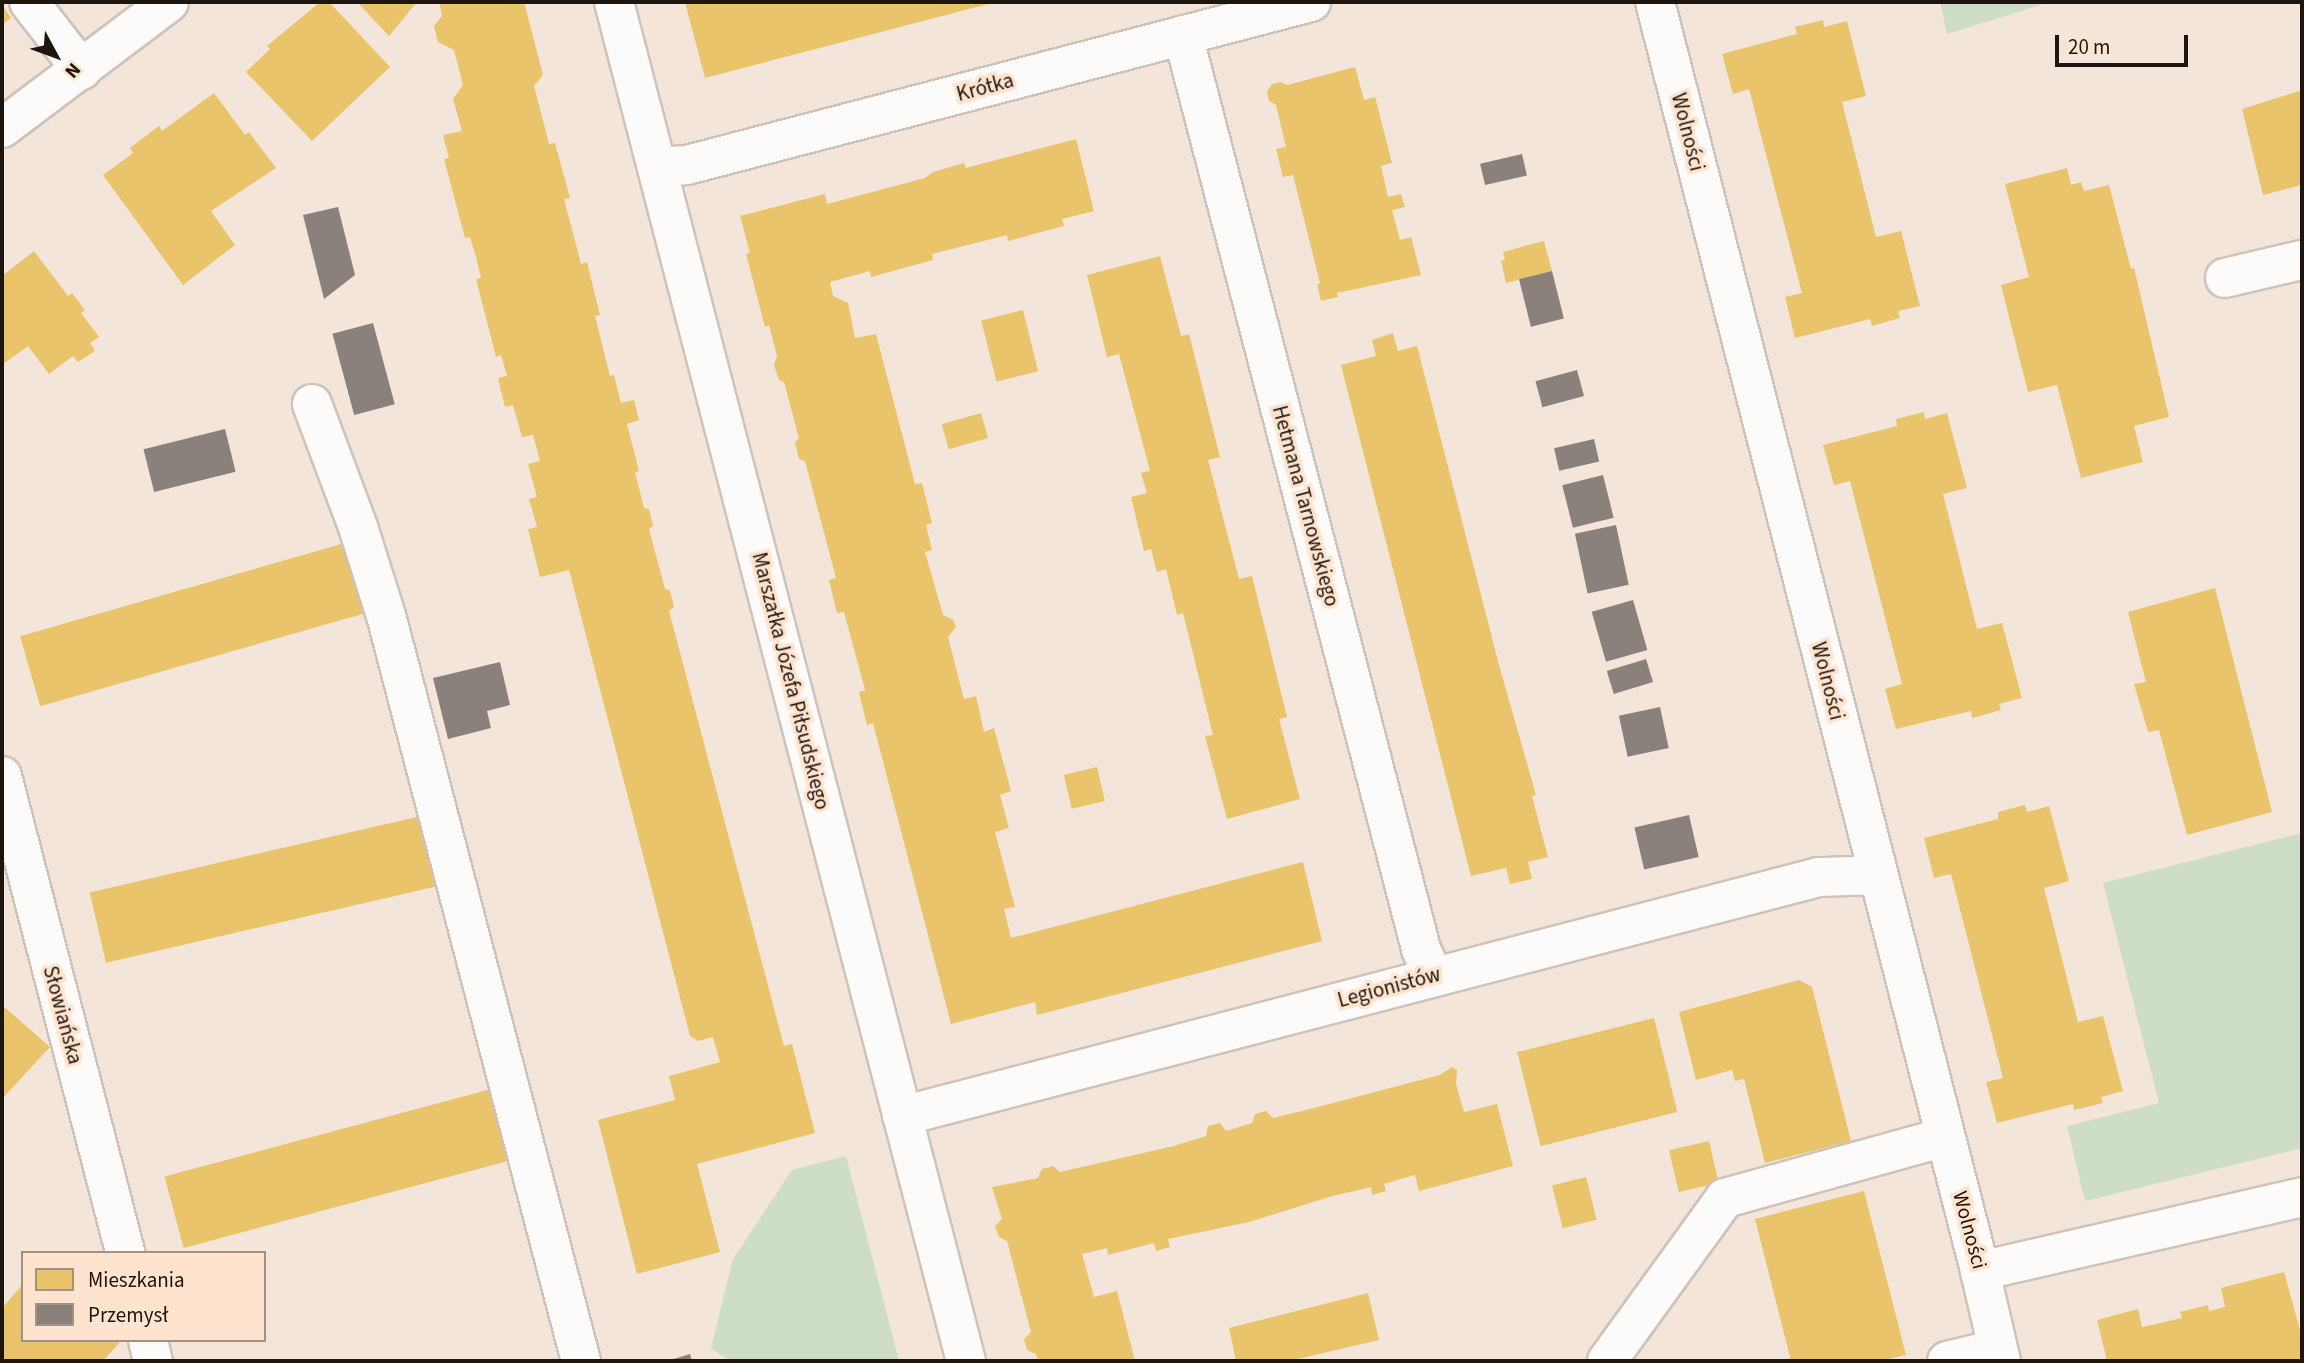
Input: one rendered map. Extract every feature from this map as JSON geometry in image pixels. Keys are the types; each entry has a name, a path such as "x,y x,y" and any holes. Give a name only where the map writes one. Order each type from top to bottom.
{"street":[{"path":"29,2 82,70"},
{"path":"2,128 169,2"},
{"name":"Marszałka Józefa Piłsudskiego","path":"614,2 966,1361"},
{"name":"Krótka","path":"658,167 687,165 1311,2"},
{"name":"Wolności","path":"1655,2 1980,1271 1999,1355"},
{"name":"Hetmana Tarnowskiego","path":"1183,35 1421,949 1433,975"},
{"path":"2225,278 2302,260"},
{"path":"312,404 355,517 387,619 581,1361"},
{"name":"Słowiańska","path":"2,776 124,1251"},
{"name":"Legionistów","path":"902,1116 1433,975 1819,877 1878,875"},
{"path":"1607,1361 1725,1198 1945,1137"},
{"path":"1980,1271 2302,1197"},
{"path":"148,1342 153,1361"},
{"path":"1947,1361 1999,1355"}],"green space":[{"path":"1940,2 2050,2 1947,34"},
{"path":"2302,833 2302,1148 2085,1201 2067,1126 2159,1103 2103,883"},
{"path":"846,1156 899,1361 730,1361 711,1348 733,1259 792,1170"}],"building: Mieszkania":[{"path":"320,2 329,2 390,67 312,141 246,72 270,49 267,46"},
{"path":"357,2 417,2 389,36"},
{"path":"439,2 524,2 543,75 534,86 549,144 555,143 570,198 564,199 581,264 587,262 600,315 595,316 610,376 614,375 621,403 634,400 639,420 627,424 639,471 635,472 644,508 649,509 653,526 649,529 665,589 670,590 674,607 669,611 784,1046 792,1044 815,1133 697,1164 720,1252 637,1274 598,1120 675,1100 669,1076 720,1062 713,1037 698,1041 690,1036 569,570 540,577 528,529 537,527 529,499 537,497 528,464 540,461 533,435 522,437 513,405 505,407 498,378 507,376 501,355 496,357 476,279 481,278 476,257 470,237 465,238 444,159 449,158 443,135 462,131 453,99 463,85 454,50 438,42 434,26 442,16"},
{"path":"685,2 992,2 992,3 705,78"},
{"path":"2,5 11,18 2,25"},
{"path":"1823,20 1824,27 1847,21 1866,96 1842,102 1876,237 1901,231 1920,306 1898,311 1900,318 1872,326 1870,319 1795,338 1785,297 1802,293 1749,89 1733,94 1722,54 1797,34 1795,27"},
{"path":"1355,67 1364,100 1375,97 1392,163 1381,166 1388,197 1401,194 1405,207 1392,210 1400,240 1411,237 1421,275 1337,293 1338,297 1321,301 1317,284 1320,283 1293,175 1283,177 1276,149 1286,147 1276,105 1269,101 1267,92 1272,84 1281,82 1287,85"},
{"path":"2302,90 2302,185 2263,195 2242,109"},
{"path":"214,93 245,135 249,132 276,168 211,211 235,245 183,285 103,175 133,153 130,148 159,126 162,131"},
{"path":"1076,139 1094,211 1062,219 1064,226 1008,241 1007,235 932,254 933,260 871,277 870,271 830,282 833,296 848,303 855,338 876,334 915,484 922,483 932,523 926,525 932,550 925,552 943,615 953,620 956,627 948,637 964,699 976,696 984,732 994,728 1011,791 1000,795 1009,828 995,832 1015,907 1004,909 1011,938 1303,862 1322,941 1037,1015 1035,1002 951,1024 873,723 867,725 859,692 865,690 844,612 837,613 829,580 836,578 805,461 799,459 795,443 799,438 784,382 779,380 774,365 777,356 769,325 765,327 746,254 750,253 740,216 825,194 827,204 925,178 933,172 964,163 966,168"},
{"path":"2067,168 2071,185 2081,182 2084,191 2109,185 2131,269 2134,268 2169,417 2134,426 2143,462 2081,478 2057,385 2028,392 2001,285 2029,277 2005,184"},
{"path":"1544,241 1552,271 1506,283 1501,261 1505,260 1503,252"},
{"path":"34,251 68,296 72,293 85,310 81,313 99,337 90,343 95,351 78,362 73,356 49,374 28,346 2,365 2,276"},
{"path":"1160,256 1181,336 1189,334 1220,457 1208,460 1239,579 1252,576 1287,717 1279,719 1300,799 1227,819 1205,736 1213,735 1183,613 1177,615 1166,569 1157,572 1151,549 1144,551 1131,497 1147,493 1141,473 1150,471 1119,354 1107,357 1087,275"},
{"path":"1023,310 1038,371 997,382 981,320"},
{"path":"1393,333 1398,351 1417,346 1499,665 1536,795 1532,796 1548,857 1528,862 1532,879 1510,884 1506,868 1471,876 1341,365 1376,356 1372,340"},
{"path":"1924,412 1925,419 1947,413 1967,488 1943,494 1977,629 2002,623 2022,698 1999,704 2001,710 1972,718 1971,711 1896,729 1885,689 1902,684 1850,481 1834,485 1823,445 1897,426 1896,419"},
{"path":"981,413 988,438 949,449 942,424"},
{"path":"345,543 365,613 40,706 20,636"},
{"path":"2215,588 2272,812 2187,835 2159,730 2148,732 2134,684 2146,682 2128,612"},
{"path":"1097,767 1105,801 1072,809 1064,775"},
{"path":"2025,805 2027,812 2049,806 2069,881 2044,888 2078,1022 2103,1016 2123,1091 2101,1097 2103,1103 2074,1110 2073,1104 1997,1123 1986,1082 2003,1078 1951,874 1934,878 1924,838 1998,819 1998,812"},
{"path":"421,816 437,886 106,963 90,892"},
{"path":"1799,980 1812,987 1851,1141 1765,1163 1744,1079 1735,1081 1732,1070 1696,1080 1679,1012"},
{"path":"2,1005 50,1047 2,1099"},
{"path":"1654,1018 1677,1112 1541,1146 1517,1052"},
{"path":"1452,1067 1457,1070 1456,1084 1464,1112 1497,1104 1513,1166 1419,1191 1415,1175 1384,1184 1386,1191 1372,1195 1371,1187 1249,1222 1168,1239 1170,1247 1156,1251 1154,1243 1108,1255 1107,1248 1082,1254 1094,1297 1117,1291 1135,1361 1038,1361 1036,1354 1027,1350 1024,1339 1031,1332 1007,1241 999,1237 995,1226 1002,1219 992,1187 1038,1178 1042,1169 1053,1166 1060,1172 1174,1146 1206,1136 1208,1126 1220,1123 1226,1131 1252,1123 1255,1114 1266,1111 1273,1118 1440,1075"},
{"path":"491,1089 510,1160 184,1248 165,1176"},
{"path":"1709,1141 1719,1183 1679,1192 1669,1150"},
{"path":"1586,1177 1597,1220 1563,1228 1552,1185"},
{"path":"1864,1191 1906,1355 1880,1361 1791,1361 1755,1219"},
{"path":"2284,1272 2302,1337 2302,1361 2107,1361 2097,1320 2138,1309 2142,1327 2182,1318 2180,1312 2208,1305 2209,1311 2225,1307 2221,1288"},
{"path":"21,1286 21,1342 120,1342 103,1361 5,1361 2,1358 2,1308"},
{"path":"1368,1293 1379,1340 1289,1361 1236,1361 1229,1328"}],"building: Przemysł":[{"path":"1522,154 1527,175 1485,185 1480,164"},
{"path":"338,207 355,275 324,299 303,215"},
{"path":"1552,271 1564,319 1531,327 1519,279"},
{"path":"373,323 395,404 354,415 332,334"},
{"path":"1577,370 1584,396 1542,407 1535,381"},
{"path":"225,429 236,472 154,492 143,449"},
{"path":"1594,439 1599,461 1559,471 1554,448"},
{"path":"1603,475 1614,518 1573,528 1562,485"},
{"path":"1616,525 1629,585 1588,593 1575,534"},
{"path":"1633,600 1647,650 1606,662 1592,612"},
{"path":"1646,659 1653,682 1614,694 1607,671"},
{"path":"500,662 510,705 487,711 491,728 448,739 433,678"},
{"path":"1660,707 1669,748 1628,757 1619,716"},
{"path":"1689,815 1699,857 1644,869 1634,828"},
{"path":"690,1354 692,1361 667,1361"}]}
